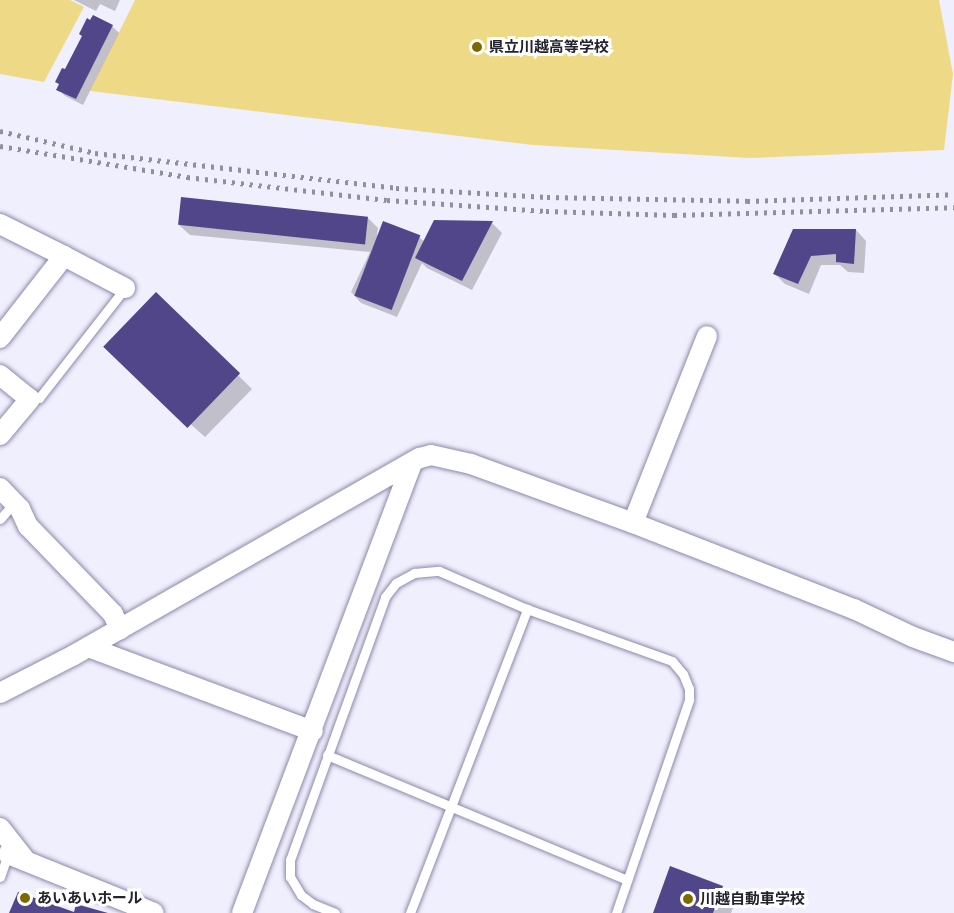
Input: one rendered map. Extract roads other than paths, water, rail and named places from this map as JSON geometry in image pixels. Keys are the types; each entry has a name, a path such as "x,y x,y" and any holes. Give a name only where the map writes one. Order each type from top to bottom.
{"street":[{"path":"0,224 125,288"},
{"path":"0,338 64,256"},
{"path":"633,523 707,336"},
{"path":"0,375 30,399 0,435"},
{"path":"0,693 88,647 431,455 471,464 633,523 873,616 913,637 954,652"},
{"path":"242,913 412,464"},
{"path":"0,488 14,503 27,526 113,614 120,628"},
{"path":"88,647 313,730"},
{"path":"0,828 17,858 154,913"}],"lane":[{"path":"30,399 39,398 125,288"},
{"path":"0,519 14,503"},
{"path":"335,913 313,904 301,895 290,877 290,860 385,597 396,583 414,573 439,571 527,609 672,662 678,666 688,683 689,700 616,913"},
{"path":"411,913 527,609"},
{"path":"327,755 627,880"},
{"path":"0,877 17,858"}],"railway":[{"path":"0,131 95,153 396,188 547,197 747,201 954,194"},
{"path":"0,146 187,177 387,200 546,211 674,215 954,207"}],"place":[{"name":"県立川越高等学校","path":"477,47"},
{"name":"あいあいホール","path":"25,898"},
{"name":"川越自動車学校","path":"688,899"}]}
